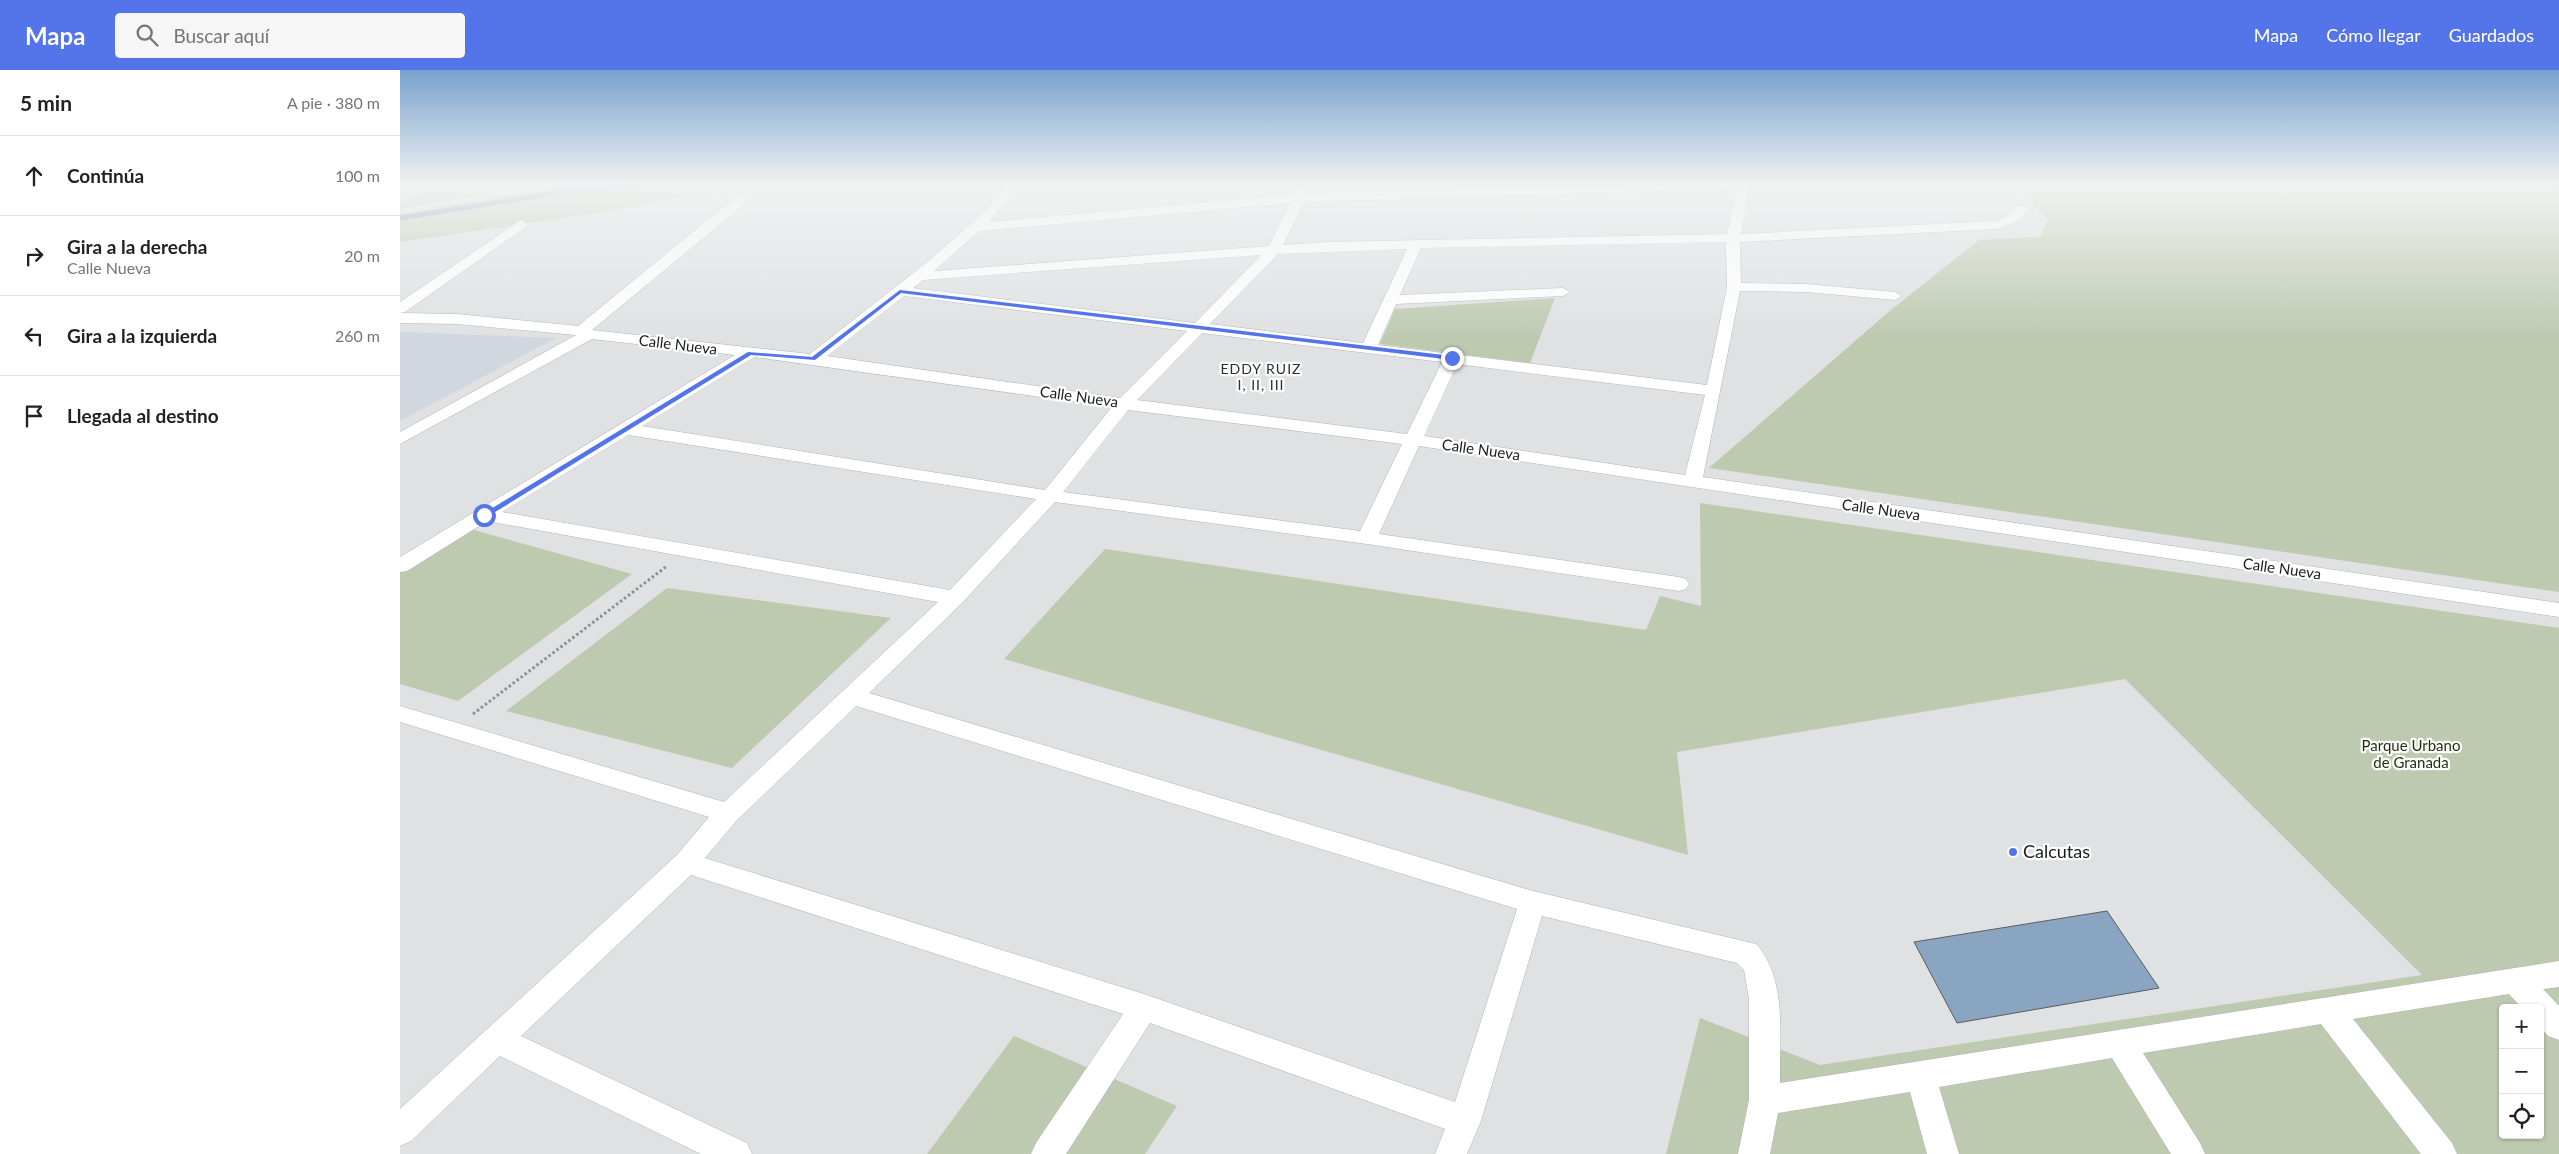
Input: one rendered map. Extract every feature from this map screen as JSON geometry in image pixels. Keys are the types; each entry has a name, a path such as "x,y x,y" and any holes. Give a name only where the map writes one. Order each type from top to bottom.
{"street":[{"path":"400,308 504,236"},
{"path":"400,439 585,333 699,236"},
{"path":"813,359 919,276 966,236"},
{"path":"400,1130 686,863 728,813 854,697 955,598 1050,496 1124,404 1273,251 1280,236"},
{"path":"919,276 1327,246 1782,236"},
{"path":"1692,482 1714,390 1734,287 1733,238"},
{"path":"1369,347 1416,244"},
{"path":"1734,287 1806,288 1895,296"},
{"path":"900,291 1714,390"},
{"path":"1391,300 1563,292"},
{"name":"Calle Nueva","path":"400,318 457,319 813,359 1124,404 1413,440 2559,610"},
{"path":"400,566 750,353"},
{"path":"1366,538 1452,358"},
{"path":"625,429 1050,496 1366,538 1679,584"},
{"path":"484,515 955,598"},
{"path":"854,697 1533,902 1746,953 1757,965 1764,999 1765,1100 1754,1154"},
{"path":"400,714 728,813"},
{"path":"686,863 1144,1007 1465,1121"},
{"path":"1451,1154 1465,1121 1533,902"},
{"path":"1765,1100 2559,974"},
{"path":"2515,980 2559,1026"},
{"path":"1047,1154 1144,1007"},
{"path":"2328,1010 2441,1154"},
{"path":"498,1040 736,1154"},
{"path":"2120,1044 2189,1154"},
{"path":"1921,1076 1944,1154"}],"path":[{"path":"453,730 688,551"}],"shaded area":[{"path":"400,332 556,338 400,421"}],"green space":[{"path":"400,236 444,236 400,242"},
{"path":"2559,236 2559,592 1709,468 1892,309 1979,240 2040,237"},
{"path":"1555,298 1530,363 1380,344 1395,309"},
{"name":"Parque Urbano de Granada","path":"1700,503 2559,628 2559,1154 1666,1154 1700,1018 1820,1065 2422,975 2125,679 1677,752 1688,855 1004,659 1105,549 1646,630 1660,596 1701,606"},
{"path":"470,529 632,574 458,701 400,684 400,571"},
{"path":"667,588 891,618 732,768 506,711"},
{"path":"1014,1036 1177,1106 1145,1154 927,1154"}],"building":[{"path":"2107,911 2159,988 1957,1023 1914,942"}],"place":[{"name":"Calcutas","path":"2013,852"}],"district":[{"name":"EDDY RUIZ I, II, III","path":"1261,378"}],"route":[{"path":"484,515 750,353 813,359 900,291 1452,358"}]}
